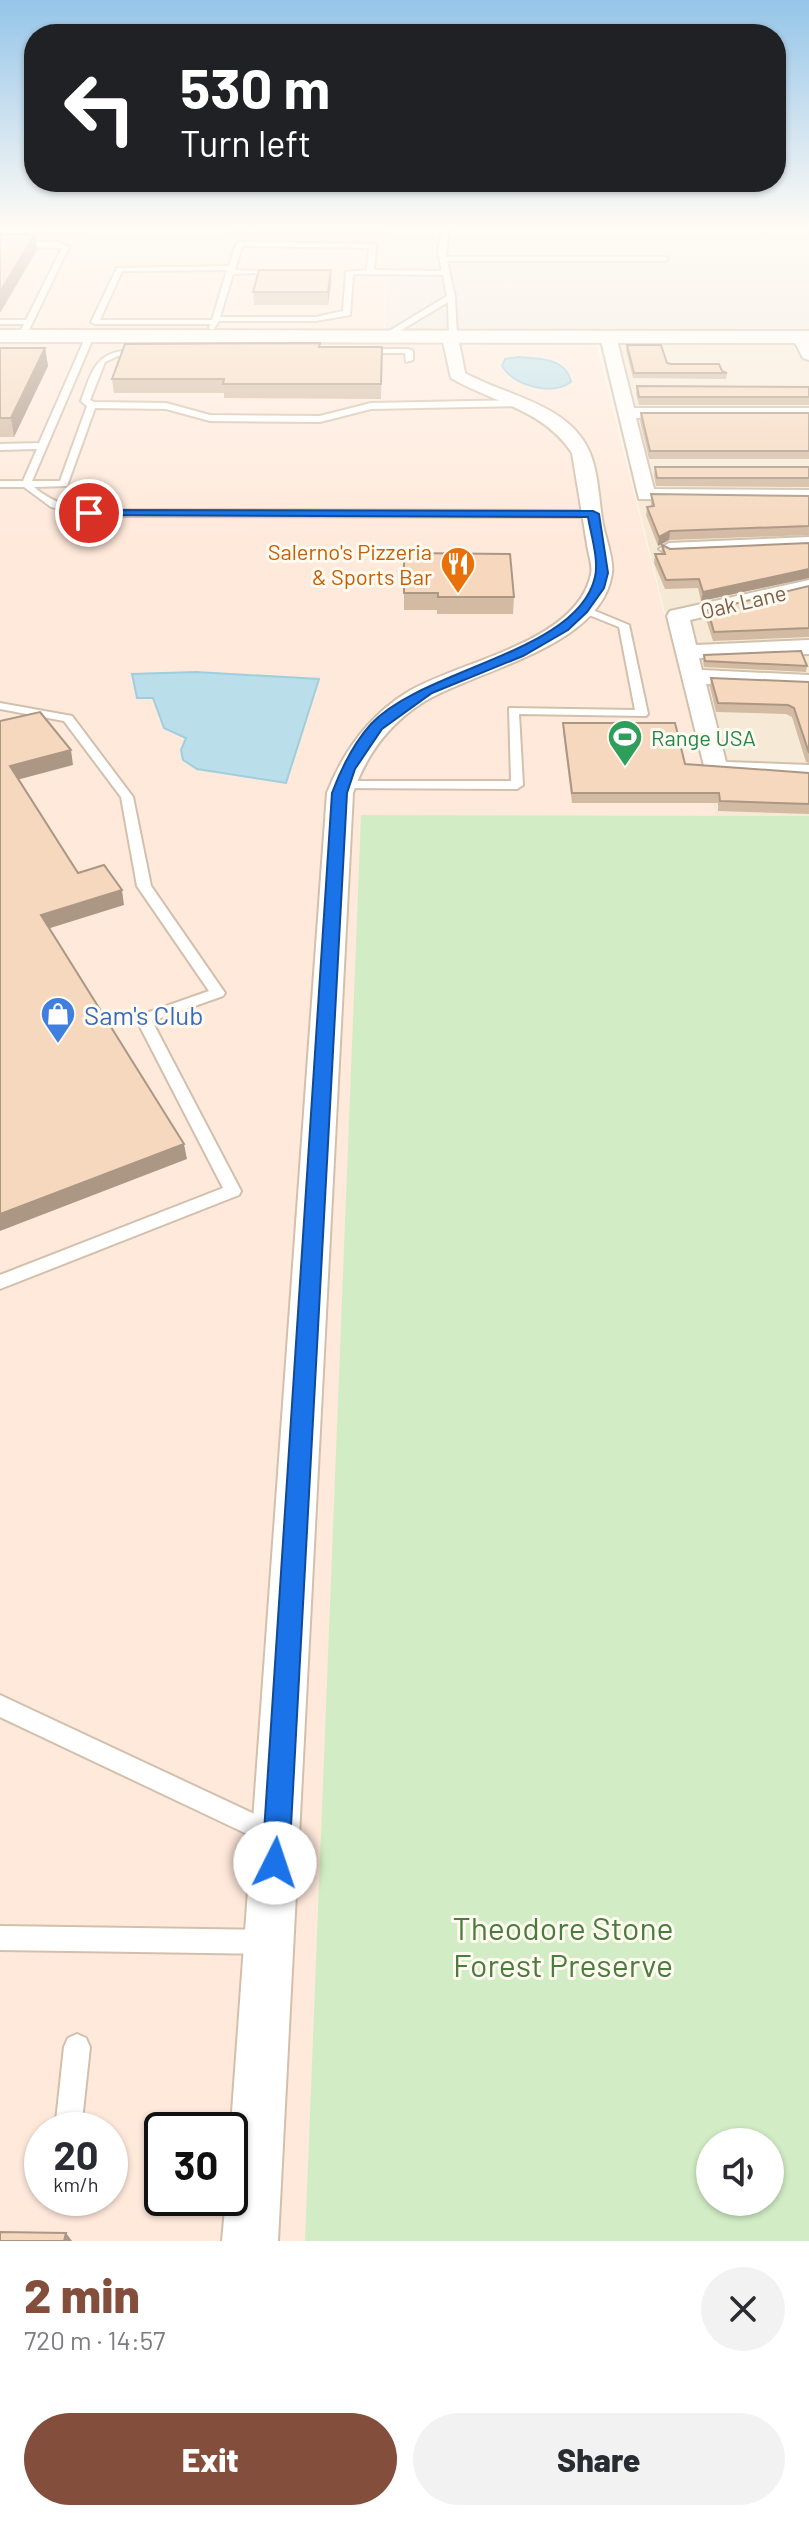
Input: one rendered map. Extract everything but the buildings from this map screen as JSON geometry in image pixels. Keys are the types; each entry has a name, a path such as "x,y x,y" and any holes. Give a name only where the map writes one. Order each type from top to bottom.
{"street":[{"path":"0,336 20,331"},
{"path":"40,331 90,336 157,331"},
{"path":"292,331 385,336 608,336 806,343"},
{"path":"608,336 628,386 626,413 647,467 646,495 809,496"},
{"path":"250,2241 342,785 348,769 377,726 401,708 455,677 519,654 564,628 598,588 602,573 581,453 575,442 554,419 525,403 469,383 457,375 453,366 451,337"},
{"path":"626,413 809,413"},
{"path":"669,549 809,543"},
{"name":"Oak Lane","path":"686,652 678,616 809,586"},
{"path":"809,647 686,652 715,769 809,772"},
{"path":"692,676 809,682"}],"lane":[{"path":"385,336 394,331"},
{"path":"451,331 451,337"},
{"path":"26,484 90,336"},
{"path":"345,351 409,351 409,360"},
{"path":"156,352 109,353 102,358 85,401 92,405 166,406 210,418 320,419 371,406 525,403"},
{"path":"0,484 64,484 92,405"},
{"path":"0,447 43,446"},
{"path":"26,484 39,499 64,509 89,513 593,514"},
{"path":"342,785 517,785 513,710 642,714 624,625 583,609"},
{"path":"0,706 68,718 127,797 144,886 218,993 143,1019 233,1191 0,1282"},
{"path":"0,1706 218,1811 277,1836"},
{"path":"0,1938 270,1942"},
{"path":"70,2112 77,2047"}],"shaded area":[{"path":"0,331 384,331 384,333 0,333"},
{"path":"385,331 809,331 809,333 385,333"},
{"path":"0,340 597,345 715,816 362,815 306,2241 0,2241"},
{"path":"598,342 809,342 809,816 715,816"}],"green space":[{"name":"Theodore Stone Forest Preserve","path":"361,815 809,816 809,2241 305,2241"}],"water":[{"path":"518,357 557,364 568,374 571,382 554,388 524,384 502,366 505,359"},
{"path":"196,672 319,679 286,783 197,769 183,760 181,750 186,738 164,728 153,698 137,698 132,674"}],"place":[{"name":"Salerno's Pizzeria & Sports Bar","path":"458,595"},
{"name":"Range USA","path":"625,768"},
{"name":"Sam's Club","path":"58,1045"}],"route":[{"path":"89,513 593,514 602,573 598,588 564,628 519,654 427,690 377,726 348,769 340,793 275,1863"}]}
